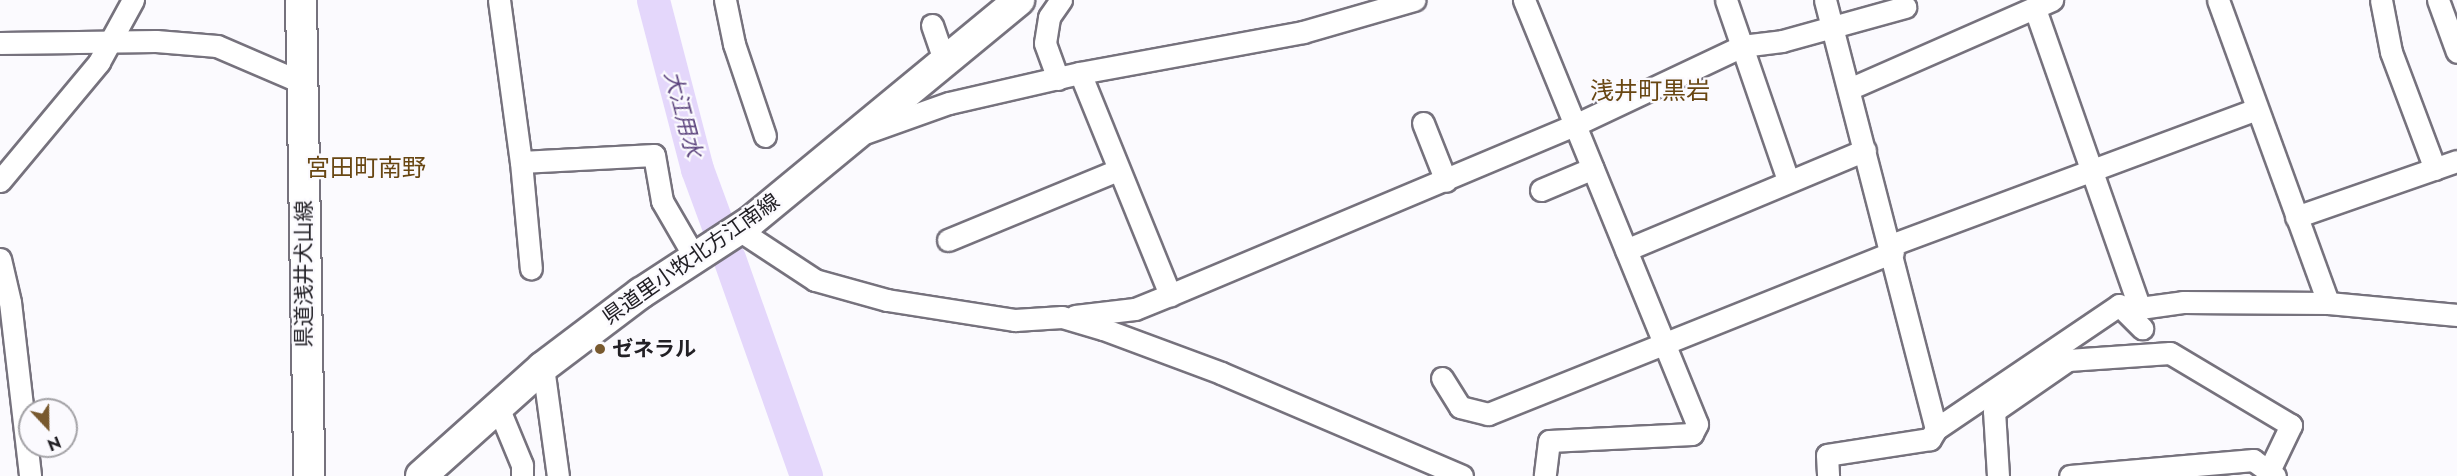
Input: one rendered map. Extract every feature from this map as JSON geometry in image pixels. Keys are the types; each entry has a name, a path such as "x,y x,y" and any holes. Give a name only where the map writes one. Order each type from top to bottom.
{"main road":[{"name":"県道浅井犬山線","path":"302,0 309,476"},
{"name":"県道里小牧北方江南線","path":"421,476 543,367 695,258 739,230 1019,0"}],"street":[{"path":"0,182 113,42 134,0"},
{"path":"499,0 521,162 531,269"},
{"path":"725,0 734,44 765,136"},
{"path":"1058,79 1045,43 1049,17 1060,0"},
{"path":"854,136 949,103 1080,72 1303,32 1414,0"},
{"path":"1524,0 1697,424 1692,434 1549,441 1545,476"},
{"path":"1726,0 1788,180"},
{"path":"1825,0 1892,248 1936,429"},
{"path":"2218,0 2328,303"},
{"path":"2382,0 2391,52 2435,170"},
{"path":"2438,0 2457,52"},
{"path":"1849,89 2044,5 2094,169 2140,308 2182,302 2328,303 2457,315"},
{"path":"739,230 815,280 887,300 1015,320 1135,309 1446,181 1575,125 1742,46 1782,41 1905,7"},
{"path":"932,25 945,62"},
{"path":"0,43 113,42 217,46 303,83"},
{"path":"1080,72 1170,295"},
{"path":"1443,378 1460,407 1488,414 1664,344 1892,248 2094,169 2258,109"},
{"path":"1423,123 1446,181"},
{"path":"1626,250 1788,180 1866,150"},
{"path":"521,162 654,155 662,201 695,258"},
{"path":"2296,217 2457,162"},
{"path":"1541,190 1593,168"},
{"path":"948,240 1118,170"},
{"path":"0,259 12,313 30,476"},
{"path":"1828,476 1827,455 1930,440 1936,429 2119,305 2142,328"},
{"path":"1062,317 1221,373 1462,476"},
{"path":"1998,476 1994,411 2068,360 2170,353 2291,425 2272,474 2253,460 2070,476"},
{"path":"543,367 558,476"},
{"path":"498,407 522,465 522,476"}],"waterway":[{"name":"大江用水","path":"653,0 697,169 718,226"},
{"name":"大江用水","path":"729,258 806,476"}],"place":[{"name":"ゼネラル","path":"600,349"}],"district":[{"name":"浅井町黒岩","path":"1650,91"},
{"name":"宮田町南野","path":"366,168"}]}
